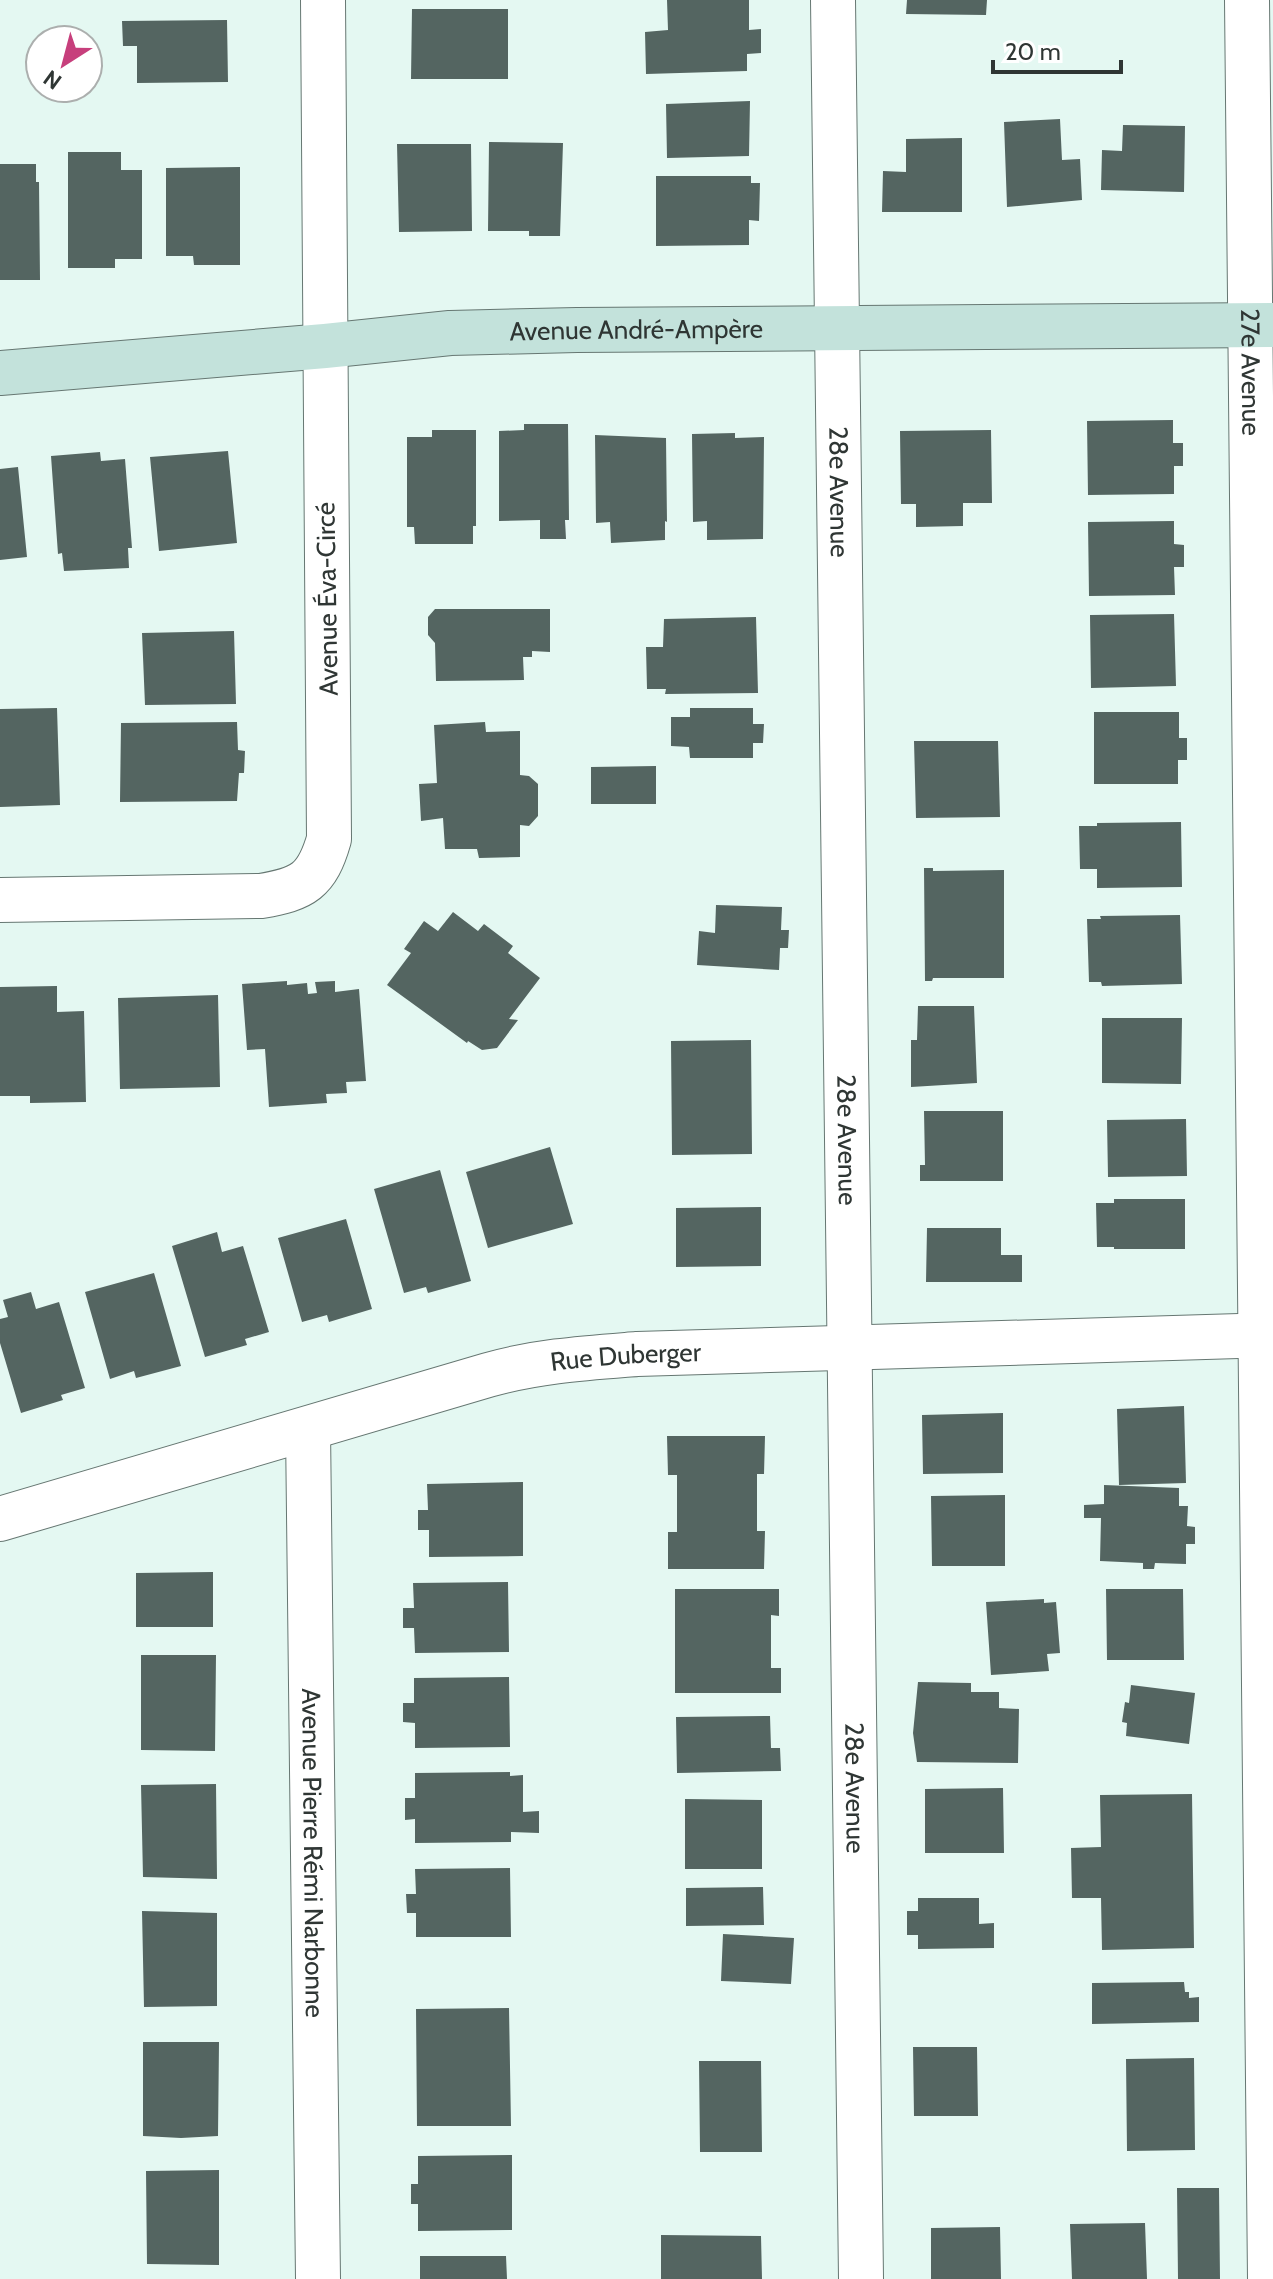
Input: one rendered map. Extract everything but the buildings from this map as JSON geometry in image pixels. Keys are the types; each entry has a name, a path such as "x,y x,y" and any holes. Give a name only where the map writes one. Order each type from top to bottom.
{"street":[{"name":"Avenue Éva-Circé","path":"0,900 261,896 290,891 311,879 323,860 329,839 323,0"},
{"name":"28e Avenue","path":"833,0 861,2279"},
{"name":"27e Avenue","path":"1247,0 1261,325 1270,2279"},
{"name":"Avenue André-Ampère","path":"0,373 466,333 1261,325"},
{"name":"Rue Duberger","path":"0,1519 522,1365 562,1359 637,1354 1266,1336"},
{"name":"Avenue Pierre Rémi Narbonne","path":"308,1429 318,2279"}]}
